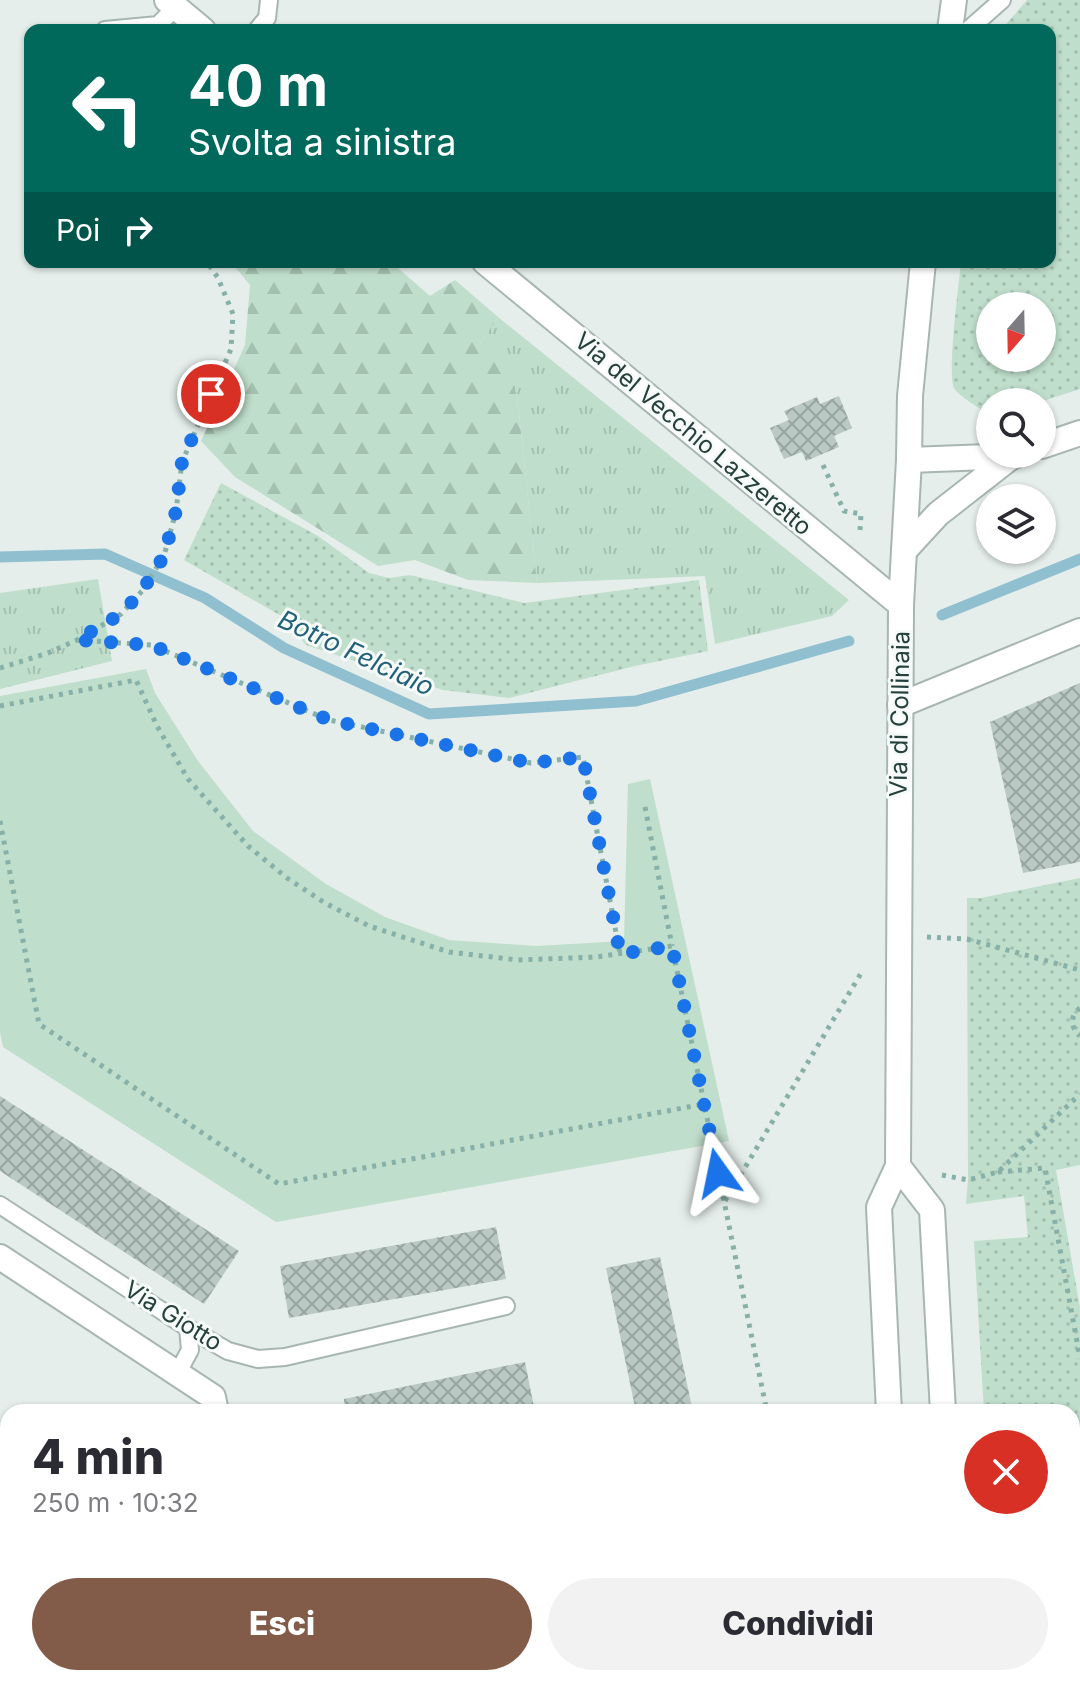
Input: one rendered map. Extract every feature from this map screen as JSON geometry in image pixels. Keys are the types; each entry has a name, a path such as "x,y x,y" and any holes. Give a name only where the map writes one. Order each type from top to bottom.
{"street":[{"path":"951,24 954,0"},
{"path":"171,4 196,24"},
{"name":"Via del Vecchio Lazzeretto","path":"492,268 901,605"},
{"name":"Via di Collinaia","path":"889,1404 879,1207 898,1166 901,605 910,396 922,268"},
{"path":"1056,441 1080,433"},
{"path":"909,460 976,457"},
{"path":"904,551 938,514 999,468"},
{"path":"900,705 1080,631"},
{"path":"898,1166 932,1210 943,1404"},
{"name":"Via Giotto","path":"0,1257 213,1397 214,1404"}],"lane":[{"path":"262,24 267,18 269,0"},
{"path":"975,24 1002,0"},
{"path":"159,24 171,4"},
{"name":"Via Giotto","path":"0,1205 188,1328 228,1351 258,1359 285,1357 506,1306"},
{"path":"177,1374 190,1350 188,1328"}],"path":[{"path":"0,668 48,653 121,614 142,591 164,556 176,511 182,462 231,349 233,314 211,268"},
{"path":"823,465 844,511 861,514 860,530"},
{"path":"77,640 151,645 329,720 531,763 583,757 620,954"},
{"path":"0,706 136,680 157,726 188,779 248,846 287,878 369,926 449,952 518,960 596,957 672,946"},
{"path":"645,807 765,1404"},
{"path":"0,821 39,1024 279,1184 704,1104"},
{"path":"898,936 967,939 1080,970"},
{"path":"724,1202 863,970"},
{"path":"1080,1008 1074,1014 1072,1024 1080,1036"},
{"path":"998,1172 1080,1094"},
{"path":"968,1180 998,1172 1045,1168 1080,1358"}],"green space":[{"path":"1027,0 1080,0 1080,389 1056,397 1056,388 976,388 976,406 960,395 952,379 960,268 1056,268 1056,24 1006,24"},
{"path":"236,268 398,268 430,296 455,280 498,317 480,344 501,362 517,395 537,583 468,580 415,560 378,566 235,477 201,441 245,345 250,285"},
{"path":"498,317 849,600 832,616 715,644 705,576 537,583 517,395 480,344"},
{"path":"221,483 318,536 369,573 389,578 410,575 524,603 699,580 708,651 509,698 443,690 306,645 283,617 184,560"},
{"path":"98,579 112,661 0,689 0,593"},
{"path":"146,669 155,693 198,761 253,831 326,884 385,917 449,940 536,946 624,941 628,784 650,779 729,1141 276,1222 3,1047 0,1032 0,696"},
{"path":"1080,878 1080,1165 1056,1170 1080,1308 1080,1404 984,1404 974,1241 1028,1237 1024,1196 966,1204 967,898 981,898"}],"building":[{"path":"839,396 852,428 834,436 839,447 806,461 802,452 784,459 770,428 789,420 784,411 817,397 820,404"},
{"path":"1080,683 1080,862 1023,873 990,722"},
{"path":"0,1096 239,1251 204,1304 0,1171"},
{"path":"496,1227 506,1279 289,1318 280,1266"},
{"path":"660,1257 691,1404 634,1404 606,1268"},
{"path":"525,1362 533,1404 344,1404 344,1399"}],"waterway":[{"name":"Botro Felciaio","path":"0,557 105,554 205,598 284,648 429,714 636,701 849,641"},
{"name":"Botro Felciaio","path":"942,615 1080,559"}],"route":[{"path":"211,394 182,462 176,511 164,556 142,591 121,614 77,640 151,645 329,720 531,763 583,757 620,954 672,946 718,1173"}]}
